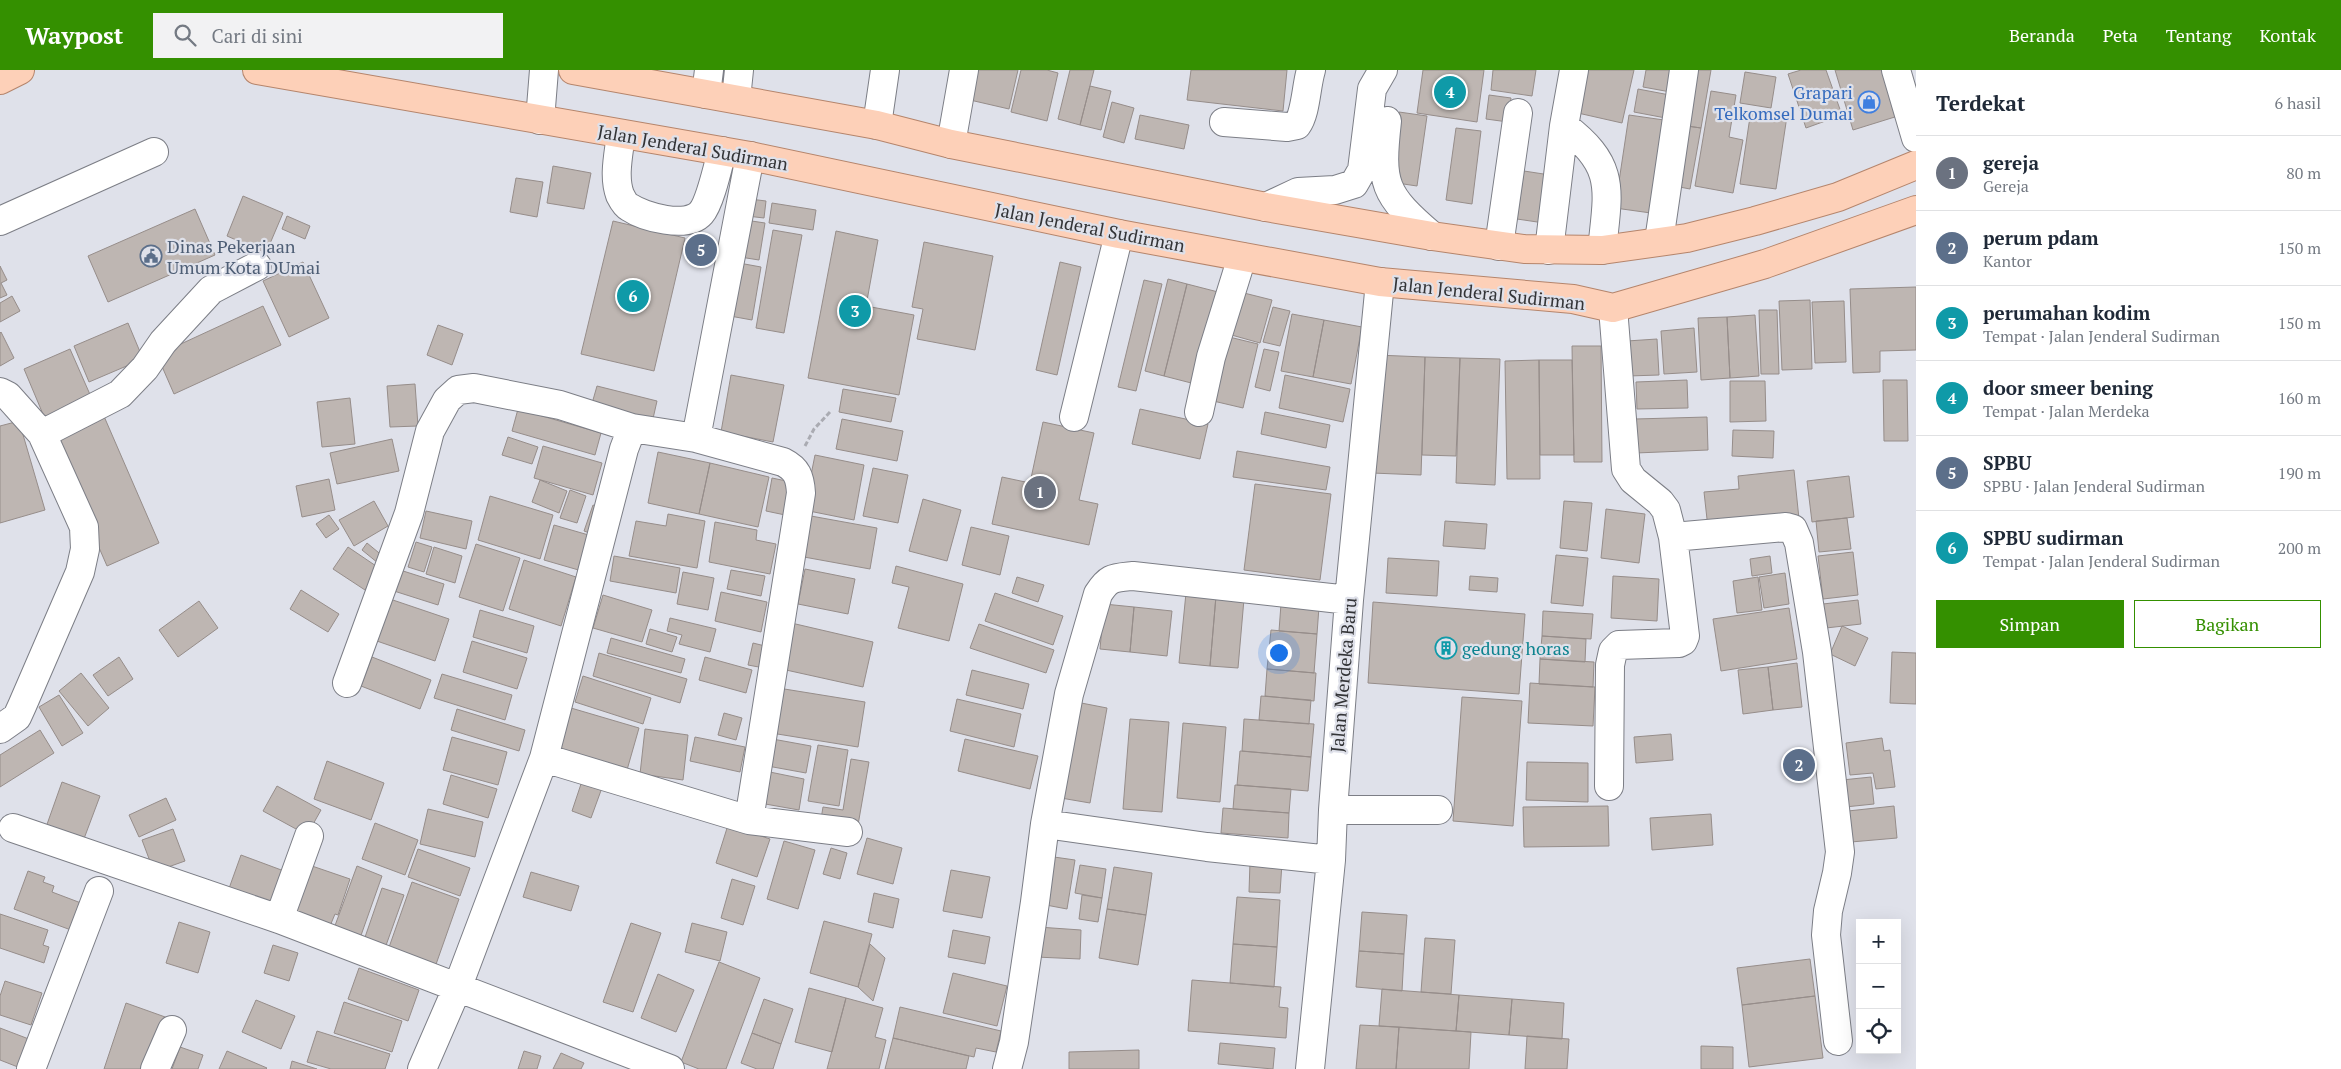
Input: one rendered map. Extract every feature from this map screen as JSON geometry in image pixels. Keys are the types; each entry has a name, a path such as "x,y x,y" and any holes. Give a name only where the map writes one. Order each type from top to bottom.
{"main road":[{"path":"0,80 20,70"},
{"name":"Jalan Jenderal Sudirman","path":"257,70 750,156 1119,234 1380,282 1573,299 1613,308 1765,264 1916,210"},
{"path":"573,70 707,82 736,99 877,125 951,144 1266,207 1432,236 1499,246 1549,250 1602,250 1688,238 1755,222 1838,196 1916,165"}],"street":[{"path":"540,120 544,70"},
{"path":"736,99 739,70"},
{"path":"877,125 885,70"},
{"path":"951,144 964,70"},
{"path":"1224,122 1288,127 1297,125 1302,118 1306,86 1311,70"},
{"path":"1266,207 1298,192 1335,190 1354,184 1362,170 1372,89 1384,70"},
{"path":"1384,70 1390,94 1383,160 1384,175 1400,207 1432,236"},
{"path":"1549,250 1564,126 1574,70"},
{"path":"1659,241 1684,70"},
{"path":"1896,70 1916,138"},
{"path":"1499,246 1518,113"},
{"path":"1564,126 1588,145 1603,168 1607,186 1602,250"},
{"path":"621,134 616,175 620,193 627,206 655,218 687,221 701,213 722,151"},
{"path":"0,221 154,152"},
{"path":"696,438 750,156"},
{"path":"1074,417 1119,234"},
{"path":"1199,412 1211,357 1242,257"},
{"path":"42,434 120,394 145,368 163,342 211,290 257,266"},
{"name":"Jalan Merdeka Baru","path":"1310,1069 1331,860 1349,600 1380,282"},
{"path":"1609,786 1610,665 1613,651 1619,645 1679,643 1683,642 1685,636 1677,586 1673,537 1663,505 1633,480 1626,469 1613,308"},
{"path":"347,683 409,513 430,432 443,406 458,390 474,388 560,405 632,428 696,438 783,462 795,470 800,478 801,493 749,820"},
{"path":"0,392 8,396 42,434 84,527 85,549 80,572 17,717 0,729"},
{"path":"422,1069 458,986 544,758 624,449 632,428"},
{"path":"1673,537 1786,527 1793,529 1799,543 1817,652 1840,852 1828,911 1826,935 1838,1041"},
{"path":"1007,1069 1015,1032 1045,824 1069,694 1098,594 1106,581 1133,576 1349,600"},
{"path":"544,758 749,820 848,832"},
{"path":"1333,810 1438,810"},
{"path":"1045,824 1206,847 1331,860"},
{"path":"13,828 279,919 458,986 670,1069"},
{"path":"279,919 309,836"},
{"path":"31,1069 99,891"},
{"path":"155,1069 172,1030"}],"path":[{"path":"795,470 814,428 830,412"}],"building":[{"path":"977,70 1018,70 1009,109 970,100"},
{"path":"1021,70 1047,70 1058,73 1047,121 1011,112"},
{"path":"1070,70 1094,70 1080,125 1058,119"},
{"path":"1191,70 1287,70 1283,111 1187,100"},
{"path":"1423,70 1484,70 1477,122 1417,113"},
{"path":"1493,70 1536,70 1532,96 1491,90"},
{"path":"1578,70 1634,70 1622,123 1569,111"},
{"path":"1646,70 1680,70 1676,93 1643,87"},
{"path":"1689,70 1711,70 1701,128 1680,125"},
{"path":"1801,70 1826,70 1842,115 1806,128 1788,74"},
{"name":"Grapari Telkomsel Dumai","path":"1835,70 1884,70 1898,116 1853,130"},
{"path":"1745,72 1776,77 1771,108 1740,103"},
{"path":"1090,86 1111,91 1101,130 1080,125"},
{"path":"1638,89 1675,96 1671,119 1634,112"},
{"path":"1711,91 1736,95 1729,137 1743,140 1733,193 1695,186"},
{"path":"1489,95 1511,98 1508,122 1486,119"},
{"path":"1112,102 1134,108 1124,143 1103,137"},
{"path":"1751,110 1787,116 1776,189 1740,184"},
{"path":"1399,112 1427,116 1417,186 1390,182"},
{"path":"1140,115 1189,125 1184,149 1135,139"},
{"path":"1629,115 1671,121 1658,214 1615,208"},
{"path":"1680,125 1701,128 1690,189 1669,185"},
{"path":"1456,128 1481,131 1472,204 1446,200"},
{"path":"553,166 591,173 584,209 547,203"},
{"path":"1524,171 1550,175 1544,223 1517,219"},
{"path":"516,178 543,182 537,217 510,212"},
{"path":"243,196 283,213 266,253 227,236"},
{"path":"750,199 766,201 764,218 747,216"},
{"path":"772,203 816,210 813,230 769,223"},
{"name":"Dinas Pekerjaan Umum Kota DUmai","path":"195,209 215,255 108,302 88,256"},
{"path":"287,216 310,226 305,239 282,229"},
{"path":"745,220 765,223 759,260 740,257"},
{"path":"613,221 685,238 654,371 581,354"},
{"path":"773,230 802,235 784,333 756,328"},
{"path":"836,231 878,240 866,306 914,315 899,395 808,378"},
{"path":"924,242 993,256 975,350 917,339 923,309 912,307"},
{"path":"303,262 329,318 289,337 263,281"},
{"path":"1060,262 1081,267 1057,375 1036,370"},
{"path":"739,263 761,267 752,320 730,316"},
{"path":"0,266 7,280 1,283 7,295 0,298"},
{"path":"1168,279 1187,284 1164,376 1145,371"},
{"path":"1144,280 1162,284 1136,391 1118,387"},
{"path":"1187,284 1222,293 1199,385 1164,376"},
{"path":"1916,287 1916,350 1880,351 1880,372 1853,373 1850,289"},
{"path":"1240,292 1272,300 1260,343 1228,334"},
{"path":"12,296 20,311 0,322 0,303"},
{"path":"1810,300 1812,369 1782,370 1779,301"},
{"path":"1844,301 1846,362 1815,363 1812,302"},
{"path":"263,306 281,345 174,394 157,355"},
{"path":"1273,307 1290,311 1280,346 1263,342"},
{"path":"1759,310 1777,310 1779,374 1761,374"},
{"path":"1292,314 1324,320 1313,377 1281,371"},
{"path":"1755,315 1759,376 1730,378 1727,317"},
{"path":"1727,317 1730,378 1701,380 1698,318"},
{"path":"1324,320 1362,327 1351,384 1313,377"},
{"path":"128,323 143,359 89,382 74,346"},
{"path":"438,325 463,334 452,365 427,355"},
{"path":"1694,328 1697,372 1664,374 1661,331"},
{"path":"0,333 14,358 0,366"},
{"path":"1225,336 1258,344 1243,408 1209,400"},
{"path":"1657,339 1659,375 1628,376 1627,341"},
{"path":"1572,346 1601,346 1602,462 1574,462"},
{"path":"70,349 92,399 45,419 24,369"},
{"path":"1264,349 1279,352 1270,391 1255,387"},
{"path":"1376,355 1425,357 1421,475 1372,473"},
{"path":"1425,357 1460,358 1456,456 1422,455"},
{"path":"1460,358 1500,359 1495,485 1456,483"},
{"path":"1539,360 1540,479 1507,479 1505,361"},
{"path":"1539,360 1572,360 1574,455 1540,455"},
{"path":"731,375 784,385 773,442 721,432"},
{"path":"1285,375 1350,389 1343,422 1279,408"},
{"path":"1687,380 1688,408 1637,409 1636,382"},
{"path":"1883,380 1907,380 1908,441 1884,441"},
{"path":"1730,381 1765,381 1766,421 1730,422"},
{"path":"415,384 418,426 390,427 387,386"},
{"path":"597,386 657,401 652,423 591,407"},
{"path":"843,389 896,398 891,422 839,412"},
{"path":"350,398 355,444 322,447 317,402"},
{"path":"518,409 601,433 595,455 512,431"},
{"path":"1140,409 1208,424 1200,459 1132,444"},
{"path":"1265,412 1330,425 1326,448 1261,434"},
{"path":"103,414 159,543 107,566 51,437"},
{"path":"1707,417 1708,450 1636,453 1635,419"},
{"path":"842,419 903,431 897,461 836,449"},
{"path":"19,421 45,510 0,523 0,426"},
{"path":"1043,422 1094,433 1079,500 1098,504 1089,545 992,524 1002,477 1030,483"},
{"path":"1733,430 1774,431 1773,458 1732,456"},
{"path":"508,437 538,447 532,464 502,455"},
{"path":"392,439 399,471 337,484 330,453"},
{"path":"543,446 602,463 593,495 534,478"},
{"path":"1237,451 1330,467 1326,490 1233,477"},
{"path":"658,452 710,463 699,514 648,503"},
{"path":"815,455 864,465 854,520 804,510"},
{"path":"710,463 769,477 758,527 699,514"},
{"path":"873,468 908,475 898,523 863,516"},
{"path":"1794,470 1799,519 1708,528 1704,492 1739,489 1738,476"},
{"path":"1849,476 1854,517 1812,522 1807,481"},
{"path":"772,478 796,483 790,516 766,511"},
{"path":"329,479 335,510 302,517 296,486"},
{"path":"540,480 567,491 559,513 532,502"},
{"path":"1255,484 1331,494 1320,580 1244,570"},
{"path":"570,490 586,496 577,523 560,518"},
{"path":"490,496 553,515 540,559 478,540"},
{"path":"923,499 961,510 947,561 909,551"},
{"path":"374,501 388,526 354,546 339,520"},
{"path":"1564,501 1592,503 1587,551 1560,548"},
{"path":"593,505 604,509 595,535 584,531"},
{"path":"1606,509 1645,514 1639,563 1601,558"},
{"path":"426,511 472,521 466,549 420,538"},
{"path":"668,514 705,521 697,568 629,556 636,521 666,526"},
{"path":"800,514 877,528 870,569 793,555"},
{"path":"329,515 339,529 326,538 316,524"},
{"path":"1847,518 1851,549 1819,552 1816,521"},
{"path":"1445,521 1487,524 1485,549 1443,546"},
{"path":"715,522 757,530 756,540 776,544 770,574 709,562"},
{"path":"554,525 592,536 582,571 544,560"},
{"path":"971,527 1009,536 1000,575 962,565"},
{"path":"416,542 432,547 424,572 408,567"},
{"path":"367,543 384,557 378,563 362,550"},
{"path":"476,544 520,558 503,611 459,597"},
{"path":"348,547 379,568 365,590 333,569"},
{"path":"434,547 462,556 455,583 426,574"},
{"path":"1853,552 1858,595 1823,599 1818,556"},
{"path":"1556,555 1588,558 1583,606 1551,603"},
{"path":"614,556 680,568 676,593 610,581"},
{"path":"1770,556 1772,573 1752,576 1750,559"},
{"path":"1388,558 1439,561 1437,596 1386,593"},
{"path":"524,560 576,577 561,626 509,609"},
{"path":"896,566 963,584 949,641 898,628 909,587 892,583"},
{"path":"805,569 855,579 848,614 798,604"},
{"path":"400,570 444,584 438,605 394,591"},
{"path":"731,570 765,576 761,596 727,589"},
{"path":"683,572 714,578 708,610 677,604"},
{"path":"1785,573 1789,604 1764,608 1759,577"},
{"path":"1470,576 1498,578 1497,592 1469,590"},
{"path":"1613,576 1659,579 1657,621 1611,618"},
{"path":"1017,577 1044,585 1038,602 1012,593"},
{"path":"1758,577 1762,610 1737,613 1733,581"},
{"path":"301,590 339,614 328,632 290,609"},
{"path":"721,592 767,602 761,632 715,621"},
{"path":"995,593 1063,616 1053,645 985,621"},
{"path":"1186,593 1216,596 1210,666 1179,663"},
{"path":"603,595 652,610 642,642 593,628"},
{"path":"1216,596 1244,599 1238,668 1210,666"},
{"path":"384,597 449,619 435,661 371,639"},
{"path":"1858,600 1861,624 1826,628 1823,604"},
{"path":"199,601 218,628 178,657 159,630"},
{"name":"gedung horas","path":"1373,602 1525,614 1519,694 1368,683"},
{"path":"1104,604 1134,607 1130,652 1100,649"},
{"path":"1281,604 1319,607 1317,634 1279,631"},
{"path":"1134,607 1172,611 1167,656 1130,652"},
{"path":"1789,608 1797,659 1721,671 1713,619"},
{"path":"480,610 534,626 527,653 473,637"},
{"path":"1543,611 1593,614 1591,639 1542,636"},
{"path":"670,618 716,629 710,652 679,644 682,635 667,631"},
{"path":"787,622 873,642 863,687 777,668"},
{"path":"979,624 1054,650 1046,673 970,648"},
{"path":"1842,626 1868,638 1855,666 1830,654"},
{"path":"650,629 677,637 672,652 646,644"},
{"path":"1271,630 1317,634 1314,673 1267,669"},
{"path":"1542,636 1586,639 1585,662 1540,659"},
{"path":"611,638 685,659 681,673 607,653"},
{"path":"472,641 527,658 517,689 463,672"},
{"path":"753,643 769,647 764,668 748,665"},
{"path":"1892,652 1916,653 1916,704 1890,703"},
{"path":"599,653 687,679 680,703 593,676"},
{"path":"119,657 133,679 108,696 93,675"},
{"path":"372,657 431,680 420,709 361,686"},
{"path":"705,657 752,670 746,693 699,680"},
{"path":"1540,659 1594,662 1593,687 1539,684"},
{"path":"1797,663 1802,707 1773,710 1768,667"},
{"path":"1768,667 1773,710 1743,714 1738,670"},
{"path":"1267,669 1316,673 1314,701 1265,696"},
{"path":"972,670 1029,684 1023,709 966,695"},
{"path":"81,673 109,708 88,726 59,691"},
{"path":"442,674 512,695 505,720 434,698"},
{"path":"583,676 651,698 643,724 575,702"},
{"path":"1530,683 1595,687 1593,726 1528,723"},
{"path":"772,687 865,702 858,747 765,732"},
{"path":"59,695 83,733 62,746 39,707"},
{"path":"1261,696 1311,700 1309,724 1259,720"},
{"path":"1462,697 1522,701 1513,826 1453,821"},
{"path":"957,699 1021,714 1014,747 950,731"},
{"path":"1071,701 1107,708 1090,803 1055,797"},
{"path":"571,708 639,728 627,770 559,750"},
{"path":"457,709 525,730 519,751 451,730"},
{"path":"724,713 742,718 736,740 718,735"},
{"path":"1130,719 1169,722 1162,812 1123,809"},
{"path":"1244,719 1314,724 1311,757 1242,751"},
{"path":"1183,723 1226,727 1220,802 1177,798"},
{"path":"645,729 688,735 683,780 640,774"},
{"path":"40,730 54,753 0,787 0,755"},
{"path":"1671,734 1673,760 1636,763 1634,737"},
{"path":"452,737 507,752 498,785 443,770"},
{"path":"695,737 745,747 740,772 690,761"},
{"path":"767,738 811,746 806,773 762,765"},
{"path":"1882,738 1884,751 1890,750 1895,787 1876,789 1873,773 1850,775 1846,743"},
{"path":"965,739 1038,756 1030,789 958,771"},
{"path":"818,745 848,750 839,806 808,801"},
{"path":"1240,751 1311,757 1308,791 1237,785"},
{"path":"851,759 869,762 858,825 821,819 823,807 843,810"},
{"path":"327,761 384,783 371,820 314,799"},
{"path":"1527,762 1588,763 1588,802 1526,800"},
{"path":"760,770 804,779 799,810 754,802"},
{"path":"451,775 497,789 488,818 443,804"},
{"path":"1871,777 1874,804 1845,807 1842,780"},
{"path":"583,778 603,785 591,818 572,811"},
{"path":"62,782 100,796 82,844 45,830"},
{"path":"1235,785 1291,789 1289,813 1233,809"},
{"path":"277,786 321,810 307,835 263,811"},
{"path":"166,798 176,820 139,837 129,815"},
{"path":"1608,806 1609,846 1524,847 1523,807"},
{"path":"1894,806 1897,838 1851,842 1848,811"},
{"path":"1223,808 1289,813 1288,838 1221,833"},
{"path":"428,809 483,822 475,857 420,844"},
{"path":"1711,814 1713,845 1652,850 1650,818"},
{"path":"375,823 418,840 405,875 362,859"},
{"path":"728,825 770,839 757,877 716,863"},
{"path":"173,829 185,861 154,872 142,840"},
{"path":"867,838 902,848 893,884 857,874"},
{"path":"784,841 815,850 798,909 767,899"},
{"path":"831,848 847,853 840,879 823,874"},
{"path":"418,849 470,868 460,896 408,877"},
{"path":"241,855 284,871 270,910 227,894"},
{"path":"1054,857 1075,860 1067,909 1046,905"},
{"path":"1250,862 1282,863 1280,893 1249,892"},
{"path":"1080,865 1106,869 1102,898 1075,893"},
{"path":"312,866 350,879 338,915 335,914 330,926 295,913"},
{"path":"357,866 382,876 359,941 333,931"},
{"path":"1114,867 1152,873 1146,915 1107,909"},
{"path":"951,870 990,877 982,918 943,911"},
{"path":"28,871 45,877 43,882 54,886 52,892 81,903 71,930 14,909"},
{"path":"531,872 579,886 571,911 523,897"},
{"path":"732,879 755,886 743,925 721,918"},
{"path":"412,882 459,899 434,970 387,953"},
{"path":"382,888 404,895 384,951 363,943"},
{"path":"874,893 899,899 893,928 868,922"},
{"path":"1082,895 1102,898 1098,922 1079,919"},
{"path":"1237,897 1280,900 1277,947 1233,944"},
{"path":"1107,909 1146,915 1138,965 1099,958"},
{"path":"1362,912 1407,915 1404,954 1359,951"},
{"path":"0,914 48,930 43,945 49,947 44,963 0,948"},
{"path":"824,921 872,934 858,987 810,973"},
{"path":"179,922 210,932 198,973 166,963"},
{"path":"631,923 661,933 633,1012 603,1002"},
{"path":"692,923 727,932 720,961 685,952"},
{"path":"1038,927 1081,930 1080,959 1036,957"},
{"path":"953,930 990,937 985,964 948,957"},
{"path":"1425,938 1455,940 1451,994 1421,992"},
{"path":"870,944 885,958 873,1001 858,987"},
{"path":"1233,944 1277,947 1274,987 1230,983"},
{"path":"273,945 298,953 289,981 264,973"},
{"path":"1359,951 1404,954 1402,991 1356,987"},
{"path":"1810,959 1815,996 1742,1005 1737,968"},
{"path":"719,962 760,978 726,1069 699,1069 681,1062"},
{"path":"359,968 419,990 408,1021 348,999"},
{"path":"953,973 1007,986 997,1026 943,1013"},
{"path":"658,974 694,990 676,1032 641,1018"},
{"path":"1192,980 1281,987 1279,1007 1288,1008 1286,1038 1188,1031"},
{"path":"5,981 42,993 31,1025 0,1015 0,996"},
{"path":"809,988 846,998 832,1052 795,1042"},
{"path":"1382,989 1459,995 1456,1031 1379,1026"},
{"path":"1459,995 1512,999 1509,1035 1456,1031"},
{"path":"1815,996 1823,1058 1749,1067 1742,1005"},
{"path":"846,998 883,1008 875,1037 886,1040 879,1069 827,1069"},
{"path":"764,999 793,1009 781,1044 752,1033"},
{"path":"1512,999 1564,1003 1562,1039 1509,1035"},
{"path":"256,1000 295,1016 281,1049 242,1032"},
{"path":"344,1002 402,1021 392,1052 334,1033"},
{"path":"126,1003 168,1018 151,1069 104,1069"},
{"path":"900,1007 1001,1031 996,1052 976,1048 974,1057 893,1038"},
{"path":"1360,1025 1399,1027 1396,1069 1356,1069"},
{"path":"1399,1027 1471,1032 1469,1069 1396,1069"},
{"path":"0,1028 34,1041 23,1069 0,1060"},
{"path":"317,1031 390,1054 385,1069 331,1069 307,1062"},
{"path":"752,1033 781,1044 773,1069 757,1069 741,1063"},
{"path":"1527,1036 1569,1039 1567,1069 1525,1069"},
{"path":"893,1038 969,1056 966,1069 885,1069"},
{"path":"1220,1043 1275,1048 1273,1069 1218,1064"},
{"path":"1701,1046 1733,1047 1733,1069 1701,1069"},
{"path":"180,1047 203,1055 198,1069 172,1069"},
{"path":"1139,1050 1139,1069 1069,1069 1069,1052"},
{"path":"227,1051 267,1068 219,1069"},
{"path":"524,1051 541,1056 537,1069 518,1069"},
{"path":"561,1053 584,1063 581,1069 553,1069"},
{"path":"292,1061 317,1069 290,1069"}],"place":[{"name":"door smeer bening","path":"1450,92"},
{"name":"Grapari Telkomsel Dumai","path":"1869,102"},
{"name":"SPBU","path":"701,250"},
{"name":"Dinas Pekerjaan Umum Kota DUmai","path":"151,256"},
{"name":"SPBU sudirman","path":"633,296"},
{"name":"perumahan kodim","path":"855,311"},
{"name":"gereja","path":"1040,492"},
{"name":"gedung horas","path":"1446,648"},
{"name":"perum pdam","path":"1799,765"}]}
